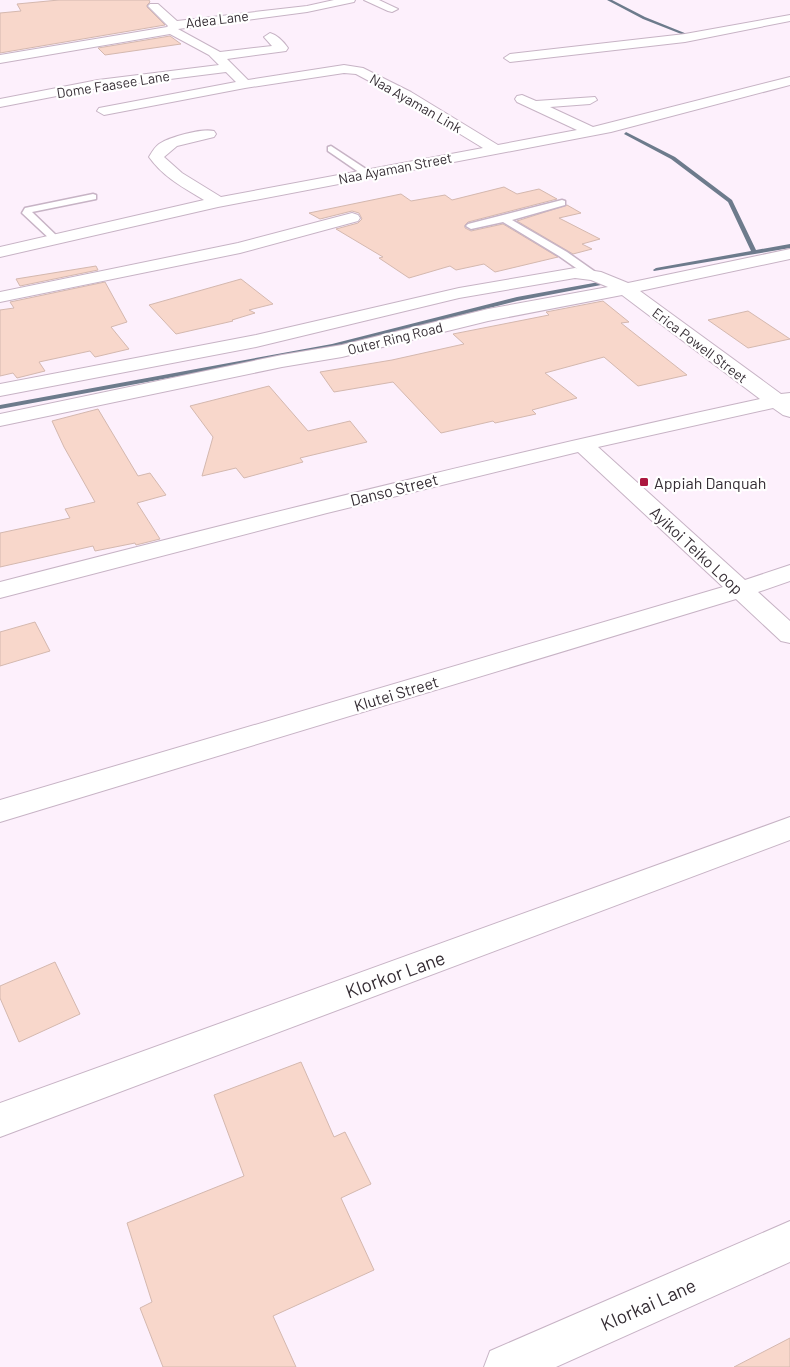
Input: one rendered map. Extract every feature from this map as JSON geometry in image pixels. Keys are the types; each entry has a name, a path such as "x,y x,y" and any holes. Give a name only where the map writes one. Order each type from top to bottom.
{"street":[{"name":"Adea Lane","path":"0,59 173,28 307,9 350,0"},
{"path":"369,0 392,9"},
{"path":"243,2 255,15"},
{"path":"154,6 173,28 219,56 227,68 245,84"},
{"path":"510,58 693,37 790,18"},
{"path":"672,26 693,37"},
{"path":"219,56 282,48 270,37"},
{"name":"Dome Faasee Lane","path":"0,103 98,84 227,68"},
{"name":"Naa Ayaman Link","path":"104,111 245,84 355,69 406,95 495,149"},
{"name":"Naa Ayaman Street","path":"0,252 218,202 623,126 790,81"},
{"path":"590,100 528,102 592,132"},
{"path":"209,134 165,146 156,157 161,164 218,202"},
{"path":"0,297 240,248 352,218"},
{"name":"Outer Ring Road","path":"0,420 282,361 342,351 617,284 790,254"},
{"path":"0,390 265,339 459,293 575,273 590,273"},
{"name":"Erica Powell Street","path":"590,273 617,284 786,404"},
{"name":"Danso Street","path":"0,590 168,545 582,444 786,404"},
{"name":"Ayikoi Teiko Loop","path":"582,444 790,635"},
{"name":"Klutei Street","path":"0,811 741,590 790,572"},
{"name":"Klorkor Lane","path":"0,1120 790,828"},
{"name":"Klorkai Lane","path":"506,1367 789,1244"}],"lane":[{"path":"332,149 366,173"},
{"path":"55,239 27,214 28,210 93,197"},
{"path":"471,226 562,203"},
{"path":"504,219 563,254 590,273"}],"building":[{"path":"59,0 149,0 150,2 147,7 165,25 0,53 0,13 21,11 17,4"},
{"path":"170,36 181,44 105,55 98,48"},
{"path":"504,187 517,194 539,189 557,199 468,222 465,228 471,231 503,224 558,257 495,272 484,264 456,270 450,266 409,278 379,258 383,257 336,229 358,223 362,219 359,213 352,211 320,219 309,213 401,194 411,201 445,195 452,200"},
{"path":"567,205 581,213 559,218 600,239 582,244 592,249 573,254 517,221"},
{"path":"96,266 98,270 20,286 16,279"},
{"path":"241,279 273,304 249,310 255,313 233,321 176,334 149,305"},
{"path":"105,282 127,322 111,327 129,349 95,357 90,351 39,362 45,371 17,378 13,373 0,376 0,310 14,308 10,302"},
{"path":"603,301 629,322 621,323 687,375 638,386 604,357 545,373 577,398 532,410 536,414 495,423 493,421 441,433 393,382 334,392 320,372 392,360 464,344 453,334 549,315 546,312"},
{"path":"748,311 790,339 748,348 708,320"},
{"path":"269,386 308,431 350,421 367,442 300,458 303,462 244,478 236,468 202,476 213,437 190,406"},
{"path":"98,409 138,476 150,473 166,495 137,503 160,539 136,545 135,543 95,551 93,546 0,567 0,533 70,518 65,509 95,502 64,447 52,421"},
{"path":"35,622 50,651 0,666 0,632"},
{"path":"55,962 80,1014 19,1042 0,998 0,986"},
{"path":"301,1062 334,1137 345,1132 371,1184 341,1198 374,1270 273,1316 296,1367 163,1367 140,1308 152,1302 127,1223 244,1176 214,1095"},
{"path":"790,1338 790,1367 734,1367"}],"waterway":[{"path":"609,0 644,18 695,38"},
{"path":"626,133 673,158 730,201 754,252"},
{"path":"656,270 790,246"},
{"path":"0,407 332,346 517,299 599,284"}],"place":[{"name":"Appiah Danquah","path":"644,482"}]}
